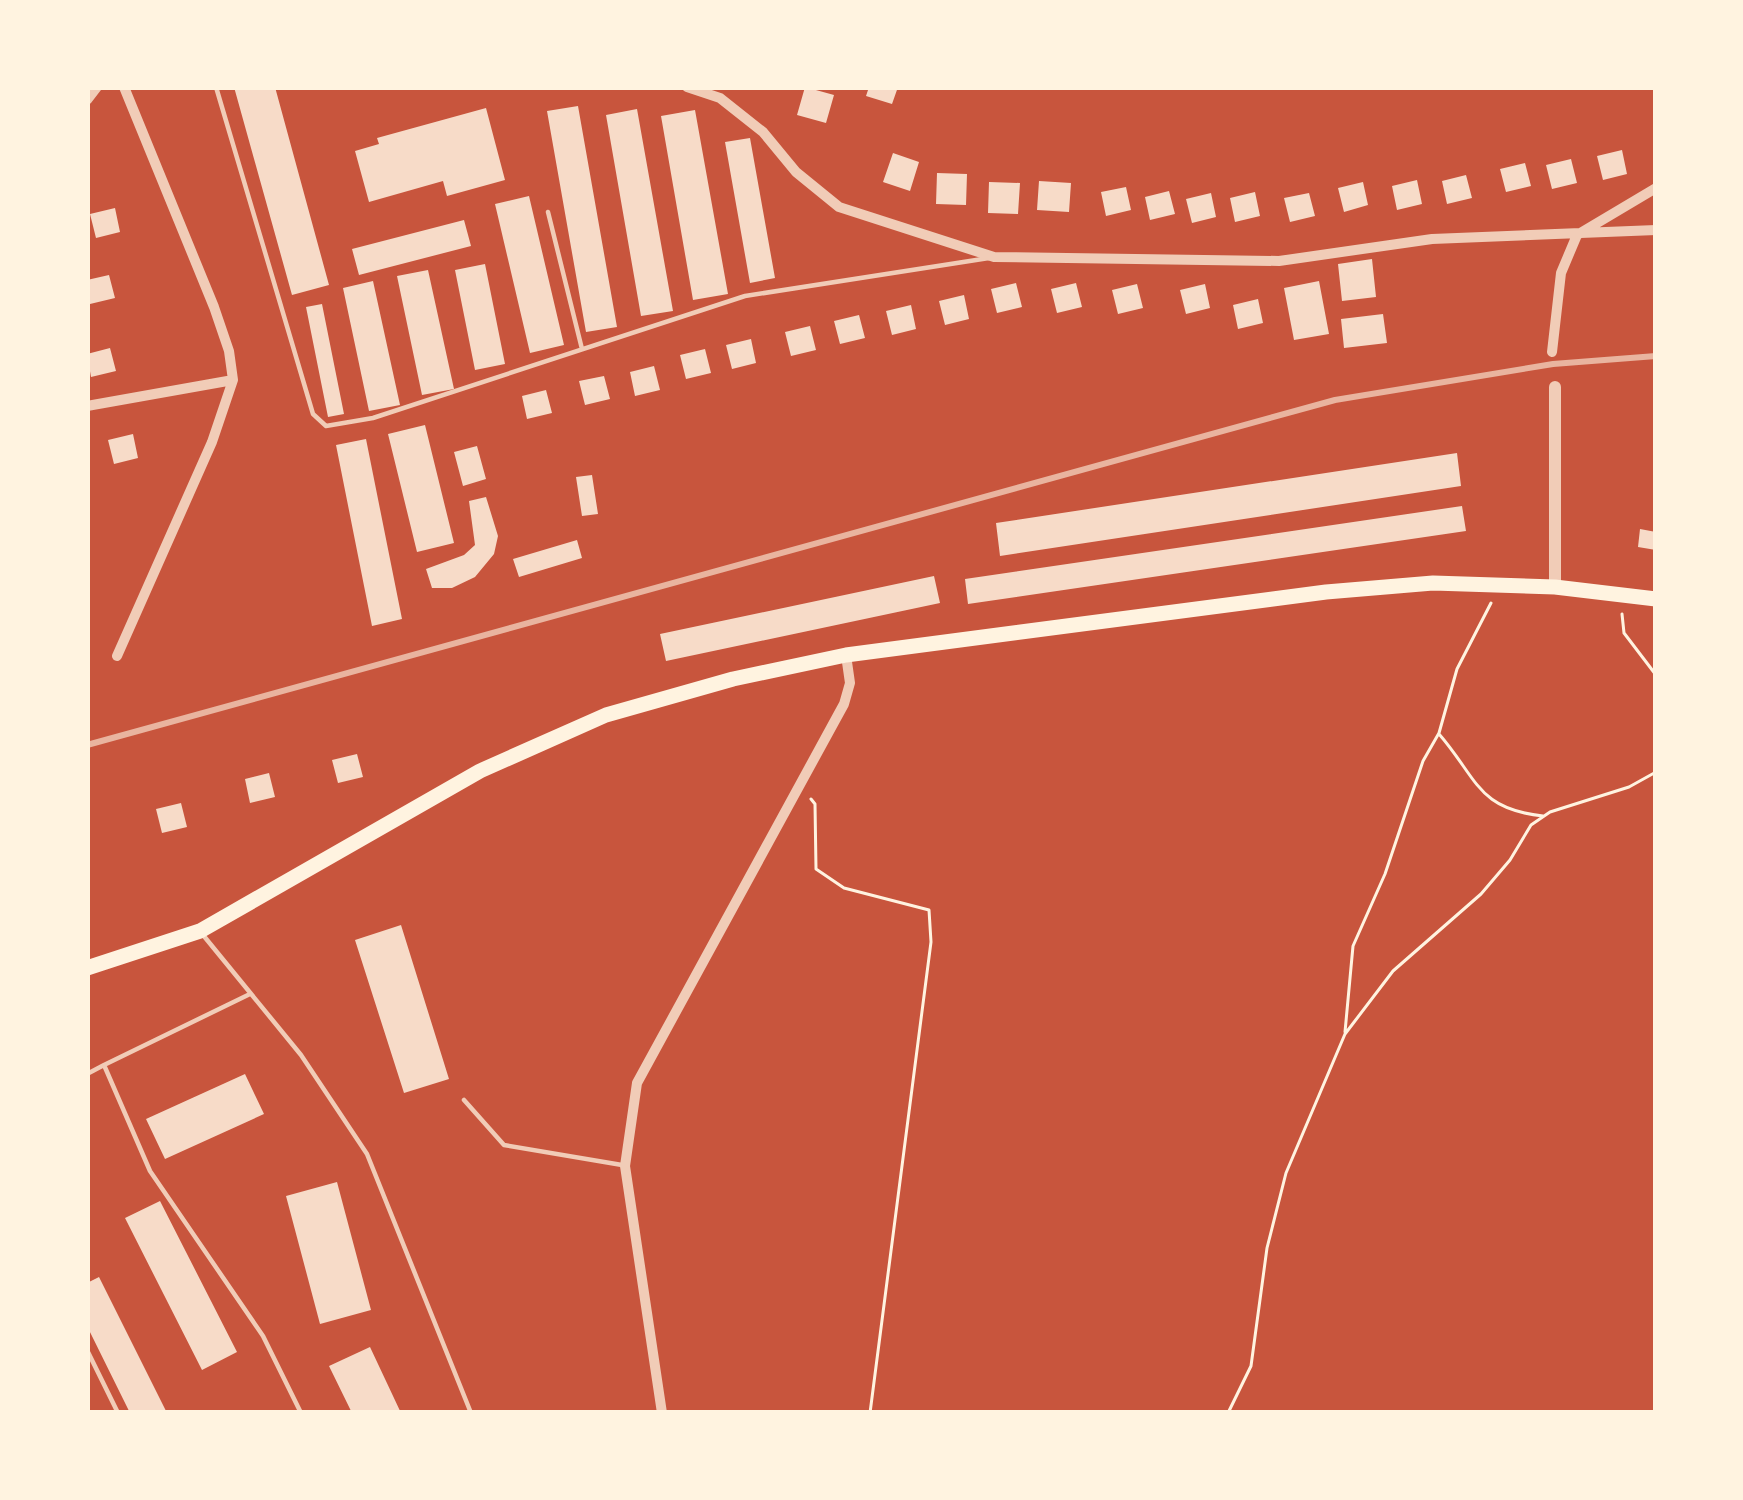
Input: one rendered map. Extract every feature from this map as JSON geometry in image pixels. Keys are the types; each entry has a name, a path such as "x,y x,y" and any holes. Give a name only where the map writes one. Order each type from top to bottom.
{"main road":[{"path":"87,968 200,931 480,771 606,715 733,680 846,655 1326,592 1433,583 1499,584 1656,599"}],"street":[{"path":"87,100 97,87"},
{"path":"117,656 212,442 233,380 214,307 124,87"},
{"path":"687,87 720,98 764,132 796,172 839,207 994,257 1279,261 1432,239 1656,230"},
{"path":"1552,352 1561,273 1577,235 1656,188"},
{"path":"87,406 233,380"},
{"path":"1555,387 1555,587"},
{"path":"662,1413 625,1166 637,1083 844,704 850,683 846,655"}],"lane":[{"path":"216,87 313,414 319,423 334,427 745,296 994,257"},
{"path":"548,212 582,349"},
{"path":"200,931 301,1055 367,1154 472,1413"},
{"path":"87,1074 250,994"},
{"path":"104,1065 150,1171 263,1336 301,1413"},
{"path":"464,1100 504,1144 625,1166"},
{"path":"87,1350 118,1413"}],"path":[{"path":"1346,1034 1353,946 1438,733 1457,669 1499,584"},
{"path":"1619,595 1624,633 1656,675"},
{"path":"1438,733 1486,796 1512,813 1545,816"},
{"path":"1228,1413 1251,1366 1267,1248 1286,1172 1346,1034 1393,971 1481,894 1531,825 1656,772"},
{"path":"800,788 815,804 817,869 844,888 929,910 931,942 870,1413"}],"building":[{"path":"234,87 275,87 329,285 292,295"},
{"path":"805,87 834,95 826,123 797,115"},
{"path":"869,87 898,87 892,104 866,96"},
{"path":"578,106 617,327 586,332 547,111"},
{"path":"486,108 505,180 447,196 443,181 369,202 355,151 379,144 377,138"},
{"path":"637,109 673,311 641,316 606,115"},
{"path":"695,110 728,294 693,300 661,116"},
{"path":"750,138 775,278 750,283 725,142"},
{"path":"1622,150 1627,174 1603,180 1597,156"},
{"path":"893,153 919,162 910,191 883,182"},
{"path":"1571,159 1577,183 1552,189 1546,165"},
{"path":"1525,163 1531,186 1506,192 1500,169"},
{"path":"937,173 967,174 966,205 936,204"},
{"path":"1466,175 1472,198 1447,204 1442,181"},
{"path":"1417,180 1422,204 1397,210 1392,186"},
{"path":"1039,181 1071,183 1069,212 1037,210"},
{"path":"989,182 1020,183 1018,214 988,213"},
{"path":"1363,182 1368,205 1344,212 1338,188"},
{"path":"1126,187 1131,210 1106,216 1101,192"},
{"path":"1169,191 1175,214 1150,220 1145,197"},
{"path":"1255,192 1260,216 1235,222 1230,198"},
{"path":"1211,193 1216,217 1192,223 1186,199"},
{"path":"1309,193 1315,216 1290,222 1284,198"},
{"path":"529,196 564,345 530,353 495,204"},
{"path":"115,208 120,232 96,238 90,214"},
{"path":"464,220 471,246 359,275 352,249"},
{"path":"1372,259 1376,297 1342,301 1338,264"},
{"path":"485,264 505,364 475,370 455,270"},
{"path":"428,270 454,389 422,395 397,276"},
{"path":"109,275 115,298 90,304 87,280"},
{"path":"373,281 400,405 369,411 343,288"},
{"path":"1319,281 1329,334 1294,340 1284,288"},
{"path":"1016,283 1022,307 997,313 991,289"},
{"path":"1076,283 1082,307 1057,313 1051,289"},
{"path":"1137,284 1143,308 1118,314 1112,290"},
{"path":"1205,284 1210,308 1186,314 1180,290"},
{"path":"964,295 969,319 945,325 939,301"},
{"path":"1258,299 1263,323 1238,329 1233,305"},
{"path":"322,304 344,414 328,417 306,307"},
{"path":"911,305 916,329 892,335 886,311"},
{"path":"1383,314 1387,343 1344,348 1341,319"},
{"path":"859,315 865,338 840,344 834,321"},
{"path":"810,326 816,350 791,356 785,332"},
{"path":"751,339 756,363 732,369 726,345"},
{"path":"110,348 116,371 91,377 87,354"},
{"path":"705,349 711,373 686,379 680,355"},
{"path":"654,366 660,390 635,396 630,372"},
{"path":"604,376 610,399 585,405 579,381"},
{"path":"546,390 552,413 527,419 522,396"},
{"path":"425,425 454,543 417,552 388,434"},
{"path":"133,434 138,458 114,464 108,440"},
{"path":"366,439 402,619 372,626 336,445"},
{"path":"477,446 486,479 463,486 454,452"},
{"path":"1457,453 1461,486 1000,556 996,523"},
{"path":"592,475 598,514 582,516 576,477"},
{"path":"486,497 498,536 494,554 475,577 452,588 432,588 426,569 464,555 475,545 469,501"},
{"path":"1462,506 1466,531 968,604 965,579"},
{"path":"1640,529 1656,532 1656,550 1638,547"},
{"path":"577,540 582,558 519,577 513,559"},
{"path":"934,576 940,603 666,661 660,634"},
{"path":"357,754 363,777 338,783 332,760"},
{"path":"269,773 275,797 250,803 245,779"},
{"path":"181,803 187,827 162,833 156,809"},
{"path":"401,925 449,1079 404,1093 355,940"},
{"path":"245,1074 264,1114 165,1159 146,1119"},
{"path":"337,1182 371,1310 320,1324 286,1196"},
{"path":"160,1201 237,1352 202,1370 125,1218"},
{"path":"99,1277 167,1413 130,1413 87,1326 87,1283"},
{"path":"370,1347 401,1413 352,1413 329,1366"}],"railway":[{"path":"87,745 1335,400 1553,364 1656,356"}]}
